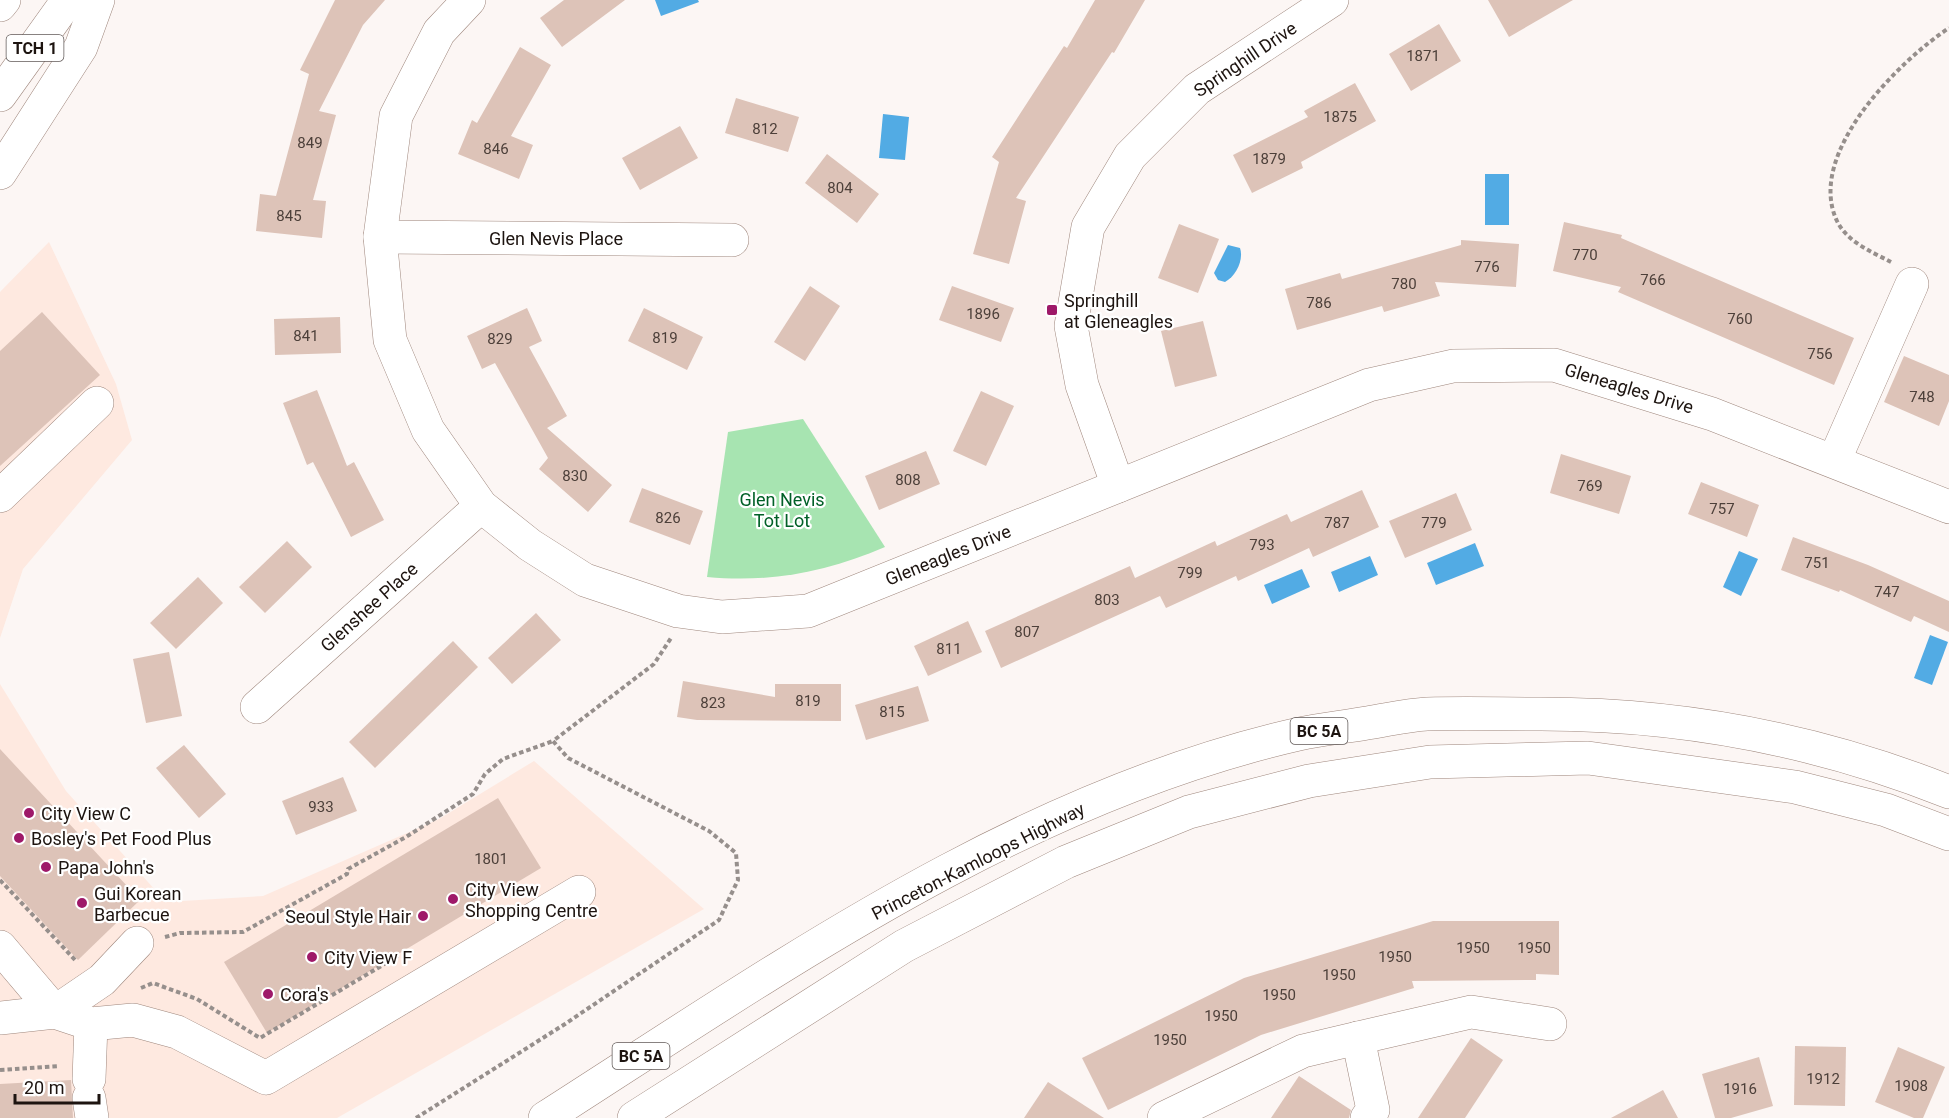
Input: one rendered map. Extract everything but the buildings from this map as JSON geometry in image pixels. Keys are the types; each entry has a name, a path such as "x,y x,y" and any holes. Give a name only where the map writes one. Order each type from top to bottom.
{"main road":[{"path":"0,5 4,0"},
{"name":"TCH 1","path":"0,94 68,0"},
{"path":"0,173 81,47 98,0"},
{"name":"Gleneagles Drive","path":"469,0 439,32 396,116 380,237 390,340 428,430 481,506 530,545 585,580 678,611 722,617 808,611 1369,385 1453,366 1554,365 1712,414 1949,507"},
{"name":"Springhill Drive","path":"1118,486 1082,385 1071,326 1088,226 1130,156 1197,89 1332,0"},
{"name":"Glen Nevis Place","path":"380,237 732,240"},
{"path":"1833,461 1912,284"},
{"path":"0,496 97,404"},
{"name":"Glenshee Place","path":"257,707 481,506"},
{"name":"Princeton-Kamloops Highway","path":"544,1118 738,995 905,894 1058,816 1175,770 1300,734 1424,714 1603,714 1695,723 1808,745 1900,772 1949,792"},
{"name":"BC 5A","path":"634,1118 904,946 1066,862 1189,812 1309,781 1430,762 1588,758 1796,787 1886,810 1949,834"},
{"path":"0,947 54,1011 91,1024 134,1020 177,1032 266,1078 579,892"},
{"path":"0,1018 54,1011 102,980 137,943"},
{"path":"1164,1118 1303,1051 1471,1012 1550,1024"},
{"path":"83,1090 91,1024"},
{"path":"1358,1038 1372,1110 1367,1118"}],"path":[{"path":"1912,284 1910,273 1848,236 1838,222 1833,207 1833,170 1849,134 1893,73 1921,46 1949,28"},
{"path":"137,943 180,933 243,932 348,874 348,869 406,837 473,794 485,774 503,759 553,741 654,664 675,633"},
{"path":"416,1118 555,1030 719,920 738,880 736,853 710,831 568,758 553,741"},
{"path":"0,880 81,966"},
{"path":"140,993 141,986 153,982 197,999 260,1038 398,956"},
{"path":"0,1070 83,1090"}],"shaded area":[{"path":"49,242 116,384 132,440 23,569 0,638 0,292"},
{"name":"City View Shopping Centre","path":"0,684 66,791 166,902 263,896 439,819 534,761 704,909 337,1118 0,1118"}],"green space":[{"name":"Glen Nevis Tot Lot","path":"803,419 885,547 842,563 798,574 753,578 707,577 728,432"}],"water":[{"path":"655,0 698,0 699,2 661,16"},
{"path":"883,114 909,117 905,160 879,158"},
{"path":"1485,174 1509,174 1509,225 1485,225"},
{"path":"1228,245 1240,248 1241,258 1236,272 1225,282 1218,280 1214,273"},
{"path":"1475,543 1484,566 1436,585 1427,563"},
{"path":"1739,551 1758,559 1741,596 1723,587"},
{"path":"1370,556 1378,575 1339,592 1331,572"},
{"path":"1302,569 1310,587 1272,604 1264,585"},
{"path":"1930,635 1948,642 1932,685 1914,678"}],"place":[{"name":"Springhill at Gleneagles","path":"1052,310"},
{"name":"City View C","path":"29,813"},
{"name":"Bosley's Pet Food Plus","path":"19,838"},
{"name":"Papa John's","path":"46,867"},
{"name":"City View Shopping Centre","path":"453,899"},
{"name":"Gui Korean Barbecue","path":"82,903"},
{"name":"Seoul Style Hair","path":"423,916"},
{"name":"City View F","path":"312,957"},
{"name":"Cora's","path":"268,994"}]}
